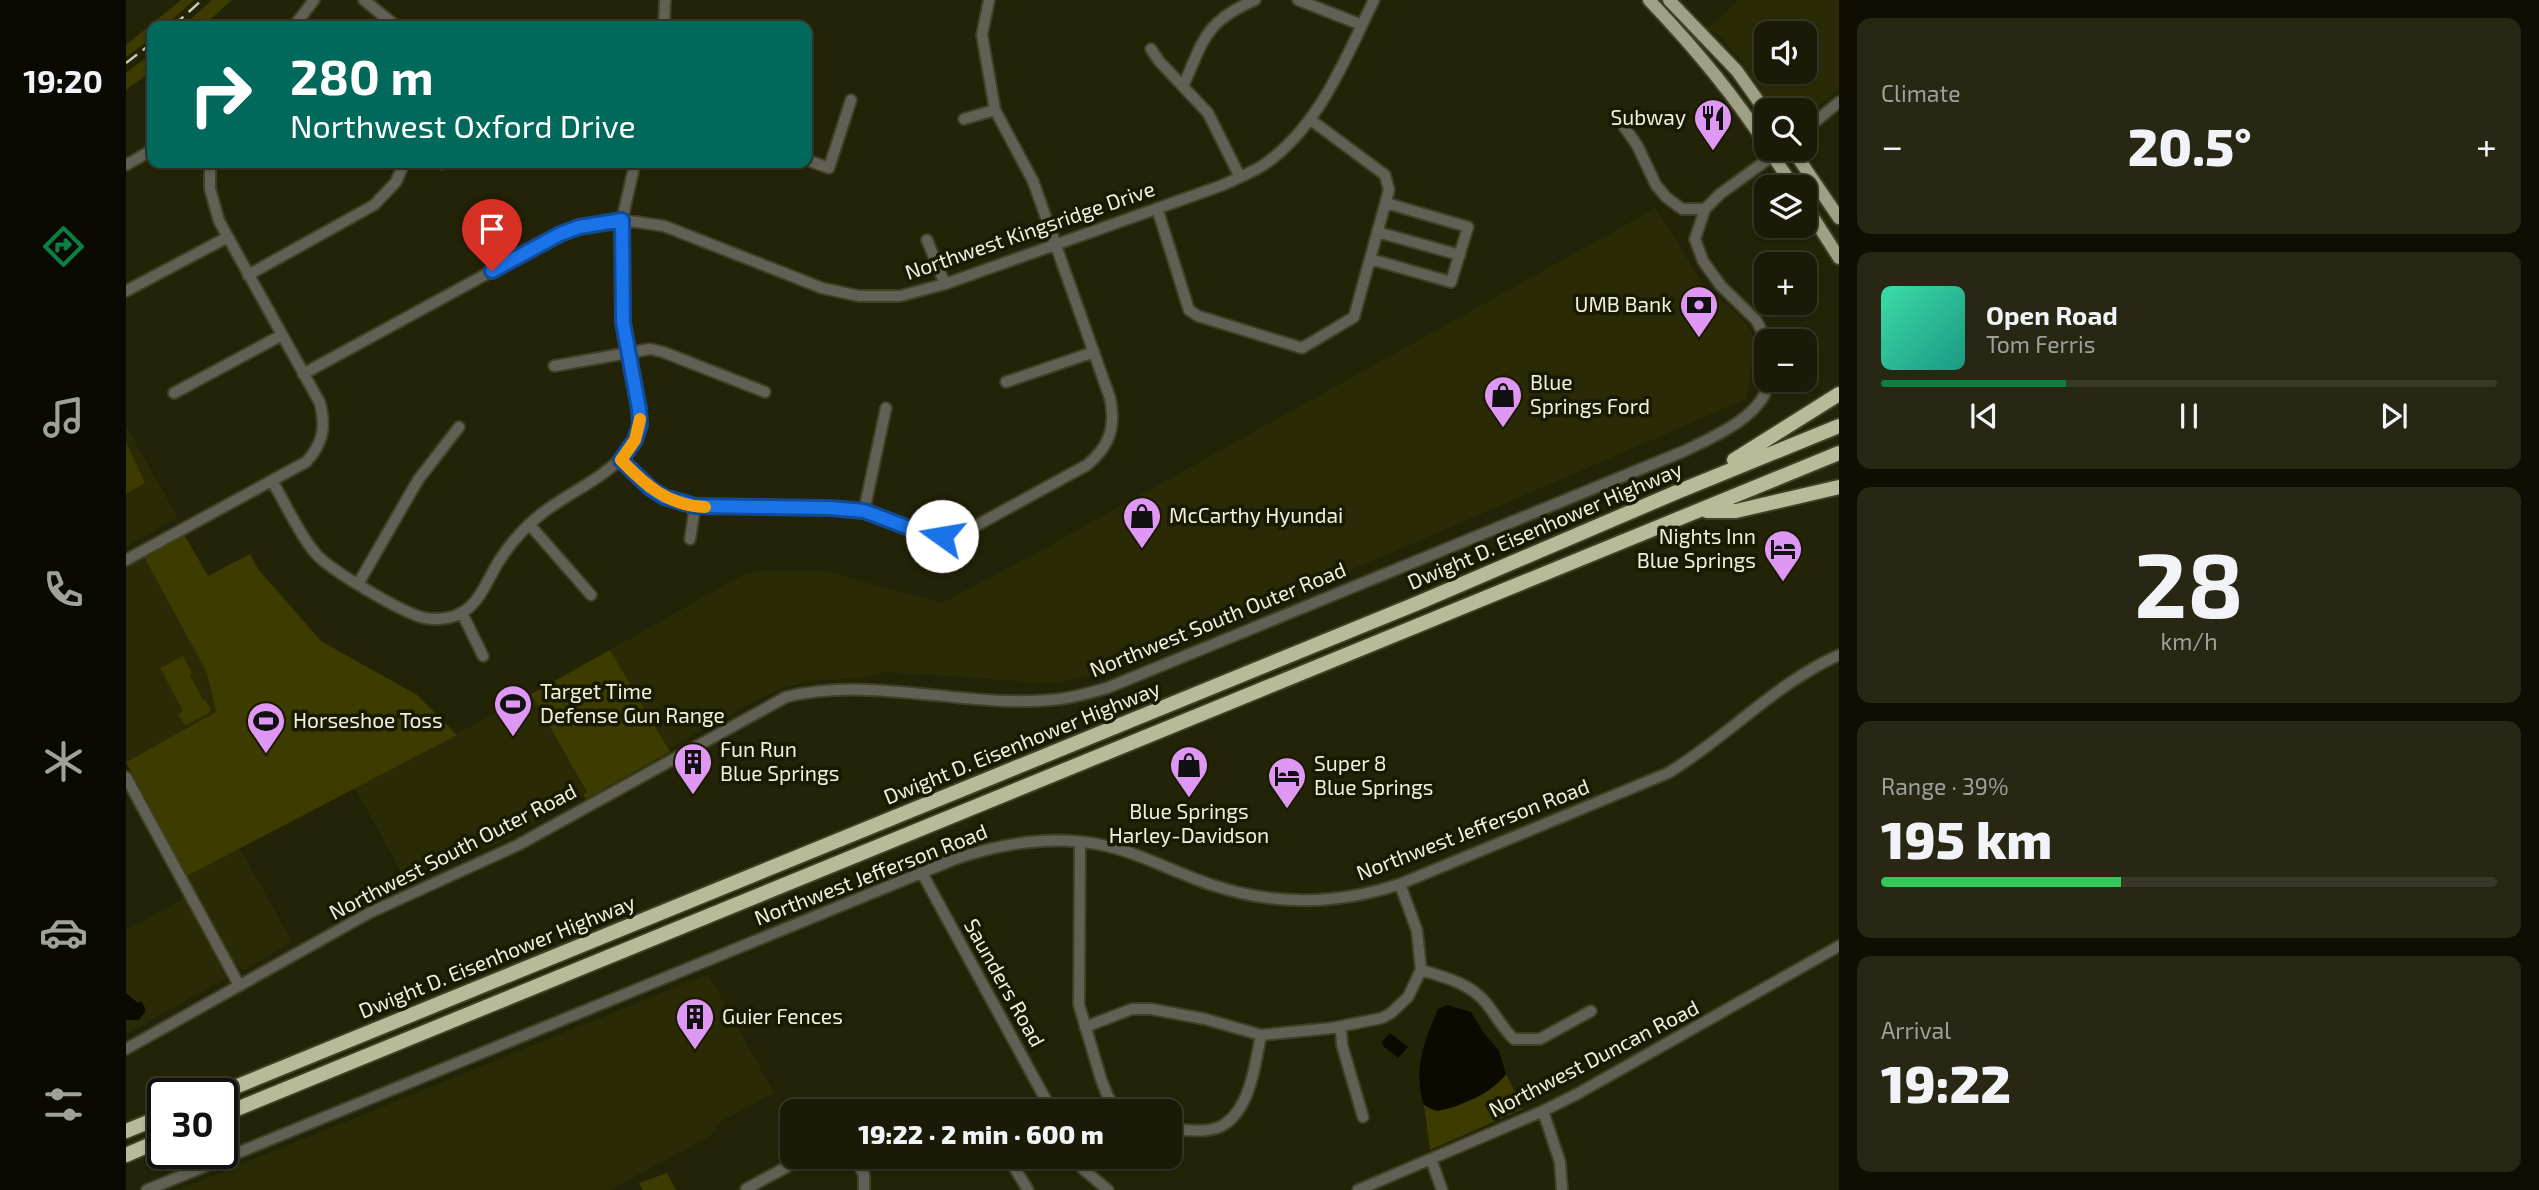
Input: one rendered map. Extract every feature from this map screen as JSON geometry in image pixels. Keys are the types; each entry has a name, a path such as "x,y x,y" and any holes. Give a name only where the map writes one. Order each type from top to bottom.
{"highway":[{"path":"1678,492 1751,451 1839,394"},
{"name":"Dwight D. Eisenhower Highway","path":"238,1086 1418,603 1839,426"},
{"name":"Dwight D. Eisenhower Highway","path":"238,1108 1839,453"},
{"path":"1698,511 1736,511 1839,487"},
{"path":"126,1131 147,1122"},
{"path":"126,1154 147,1145"}],"main road":[{"path":"1648,0 1685,37 1754,125"},
{"path":"1669,0 1737,71 1757,98"},
{"path":"1801,161 1839,218"},
{"path":"1817,223 1839,258"}],"street":[{"path":"297,21 314,0"},
{"path":"364,0 390,21"},
{"path":"664,21 665,0"},
{"path":"621,460 650,488 671,500 695,506 864,511 928,535 957,533 970,529 1087,465 1105,446 1114,425 1110,398 1033,181 995,110 982,35 989,0"},
{"path":"1183,86 1200,44 1212,26 1255,0"},
{"path":"1298,0 1362,25"},
{"name":"Northwest Kingsridge Drive","path":"303,374 560,234 579,227 622,220 664,226 822,288 859,296 900,296 945,284 1157,208 1260,167 1280,152 1311,120 1374,0"},
{"path":"1151,50 1208,113 1240,177"},
{"path":"812,162 829,169 851,100"},
{"path":"1817,120 1839,102"},
{"path":"964,119 995,110"},
{"path":"1157,208 1189,310 1198,316 1302,348 1354,317 1389,190 1385,175 1311,120"},
{"path":"1620,121 1637,145 1656,185 1666,197 1682,209 1705,209"},
{"path":"126,165 147,153"},
{"path":"1758,161 1705,209 1695,239 1703,261 1721,286 1756,320 1761,329"},
{"path":"126,560 306,462 320,443 324,429 320,404 248,275 214,205 210,189 210,168"},
{"path":"248,275 374,205 396,182 402,168"},
{"path":"272,481 316,553 342,576 413,615 426,619 445,618 462,613 474,602 500,559 529,524 621,460 635,440 640,425 621,306 622,220 634,168"},
{"path":"1370,259 1451,282 1468,227 1386,203"},
{"path":"1377,232 1460,255"},
{"path":"126,291 228,237"},
{"path":"928,240 945,284"},
{"path":"174,393 282,335"},
{"path":"554,366 650,349 765,391"},
{"path":"1006,382 1094,352"},
{"name":"Northwest South Outer Road","path":"126,1049 369,913 518,845 786,697 831,689 1016,700 1060,699 1107,688 1682,452 1727,429 1758,406 1764,392"},
{"path":"864,511 886,408"},
{"path":"358,584 413,488 459,427"},
{"path":"690,539 695,506"},
{"path":"529,524 591,595"},
{"path":"462,613 483,656"},
{"name":"Northwest Jefferson Road","path":"147,1190 977,852 1022,842 1080,842 1126,851 1210,885 1272,900 1320,902 1400,884 1668,773 1708,747 1793,680 1839,655"},
{"path":"126,777 239,985"},
{"path":"1080,842 1079,1005 1109,1099"},
{"name":"Saunders Road","path":"922,873 1045,1099"},
{"path":"1085,1027 1132,1009 1151,1009 1205,1019 1261,1035 1341,1027 1373,1021 1391,1013 1408,997 1421,970 1418,932 1400,884"},
{"name":"Northwest Duncan Road","path":"1358,1190 1543,1111 1655,1051 1839,946"},
{"path":"1421,970 1450,978 1474,991 1485,1002 1504,1031 1514,1039 1540,1039 1591,1011"},
{"path":"1341,1027 1342,1045 1363,1117"},
{"path":"1182,1129 1210,1129 1224,1125 1237,1112 1251,1083 1261,1035"},
{"path":"1543,1111 1560,1162 1562,1190"},
{"path":"1432,1159 1442,1190"},
{"path":"746,1189 783,1169"},
{"path":"861,1169 864,1175 864,1190"},
{"path":"1015,1169 1028,1190"},
{"path":"1083,1169 1108,1190"}],"shaded area":[{"path":"181,0 194,0 171,21 155,21"},
{"path":"212,0 232,0 209,21 189,21"},
{"path":"1738,0 1839,0 1839,89 1817,107 1817,98 1765,98 1754,84 1817,84 1817,21 1754,21 1754,83 1745,65 1717,33 1707,29"},
{"path":"147,28 147,42 126,57 126,45"},
{"path":"147,57 147,75 126,90 126,73"},
{"path":"1656,208 1705,288 1733,310 1751,330 1754,338 1754,354 1746,399 1384,556 1090,676 1050,683 884,672 864,678 807,681 782,688 757,700 668,749 610,650 744,574 761,571 820,570 942,603"},
{"path":"126,426 178,518 126,546"},
{"path":"126,442 145,483 126,494"},
{"path":"185,536 208,576 250,554 258,569 321,641 417,695 457,735 187,876 126,762 216,712 207,673 144,557"},
{"path":"144,557 207,673 216,712 126,762 126,567"},
{"path":"610,650 670,752 586,799 583,795 587,792 531,694"},
{"path":"183,656 203,700 211,709 209,713 186,725 178,715 183,711 160,668"},
{"path":"531,694 587,793 497,844 405,879 355,788"},
{"path":"240,848 292,942 244,970 235,965 187,876"},
{"path":"185,898 225,979 126,1034 126,930"},
{"path":"708,974 774,1093 714,1125 717,1132 610,1190 178,1190 230,1169 238,1169 238,1166"},
{"path":"126,993 138,1003 141,1001 145,1008 139,1020 126,1020"},
{"path":"1447,1005 1471,1012 1499,1051 1506,1074 1492,1088 1475,1098 1437,1111 1424,1105 1419,1080 1420,1068 1425,1044 1438,1009"},
{"path":"1390,1033 1408,1047 1398,1058 1383,1046 1382,1042"},
{"path":"1506,1074 1523,1109 1430,1150 1424,1105 1432,1110 1441,1110 1460,1105"},
{"path":"667,1173 676,1190 643,1190 639,1183"}],"railway":[{"path":"179,21 202,0"},
{"path":"126,63 147,47"}],"slow traffic":[{"path":"640,419 635,440 621,460 650,488 664,497 705,507"}],"place":[{"name":"Subway","path":"1713,152"},
{"name":"UMB Bank","path":"1699,339"},
{"name":"Blue Springs Ford","path":"1503,429"},
{"name":"McCarthy Hyundai","path":"1142,550"},
{"name":"Nights Inn Blue Springs","path":"1783,583"},
{"name":"Target Time Defense Gun Range","path":"513,738"},
{"name":"Horseshoe Toss","path":"266,755"},
{"name":"Fun Run Blue Springs","path":"693,796"},
{"name":"Blue Springs Harley-Davidson","path":"1189,799"},
{"name":"Super 8 Blue Springs","path":"1287,810"},
{"name":"Guier Fences","path":"695,1051"}],"route":[{"path":"492,271 560,234 579,227 622,220 621,306 640,425 635,440 621,460 637,476 664,497 695,506 864,511 928,535 942,536"}]}
